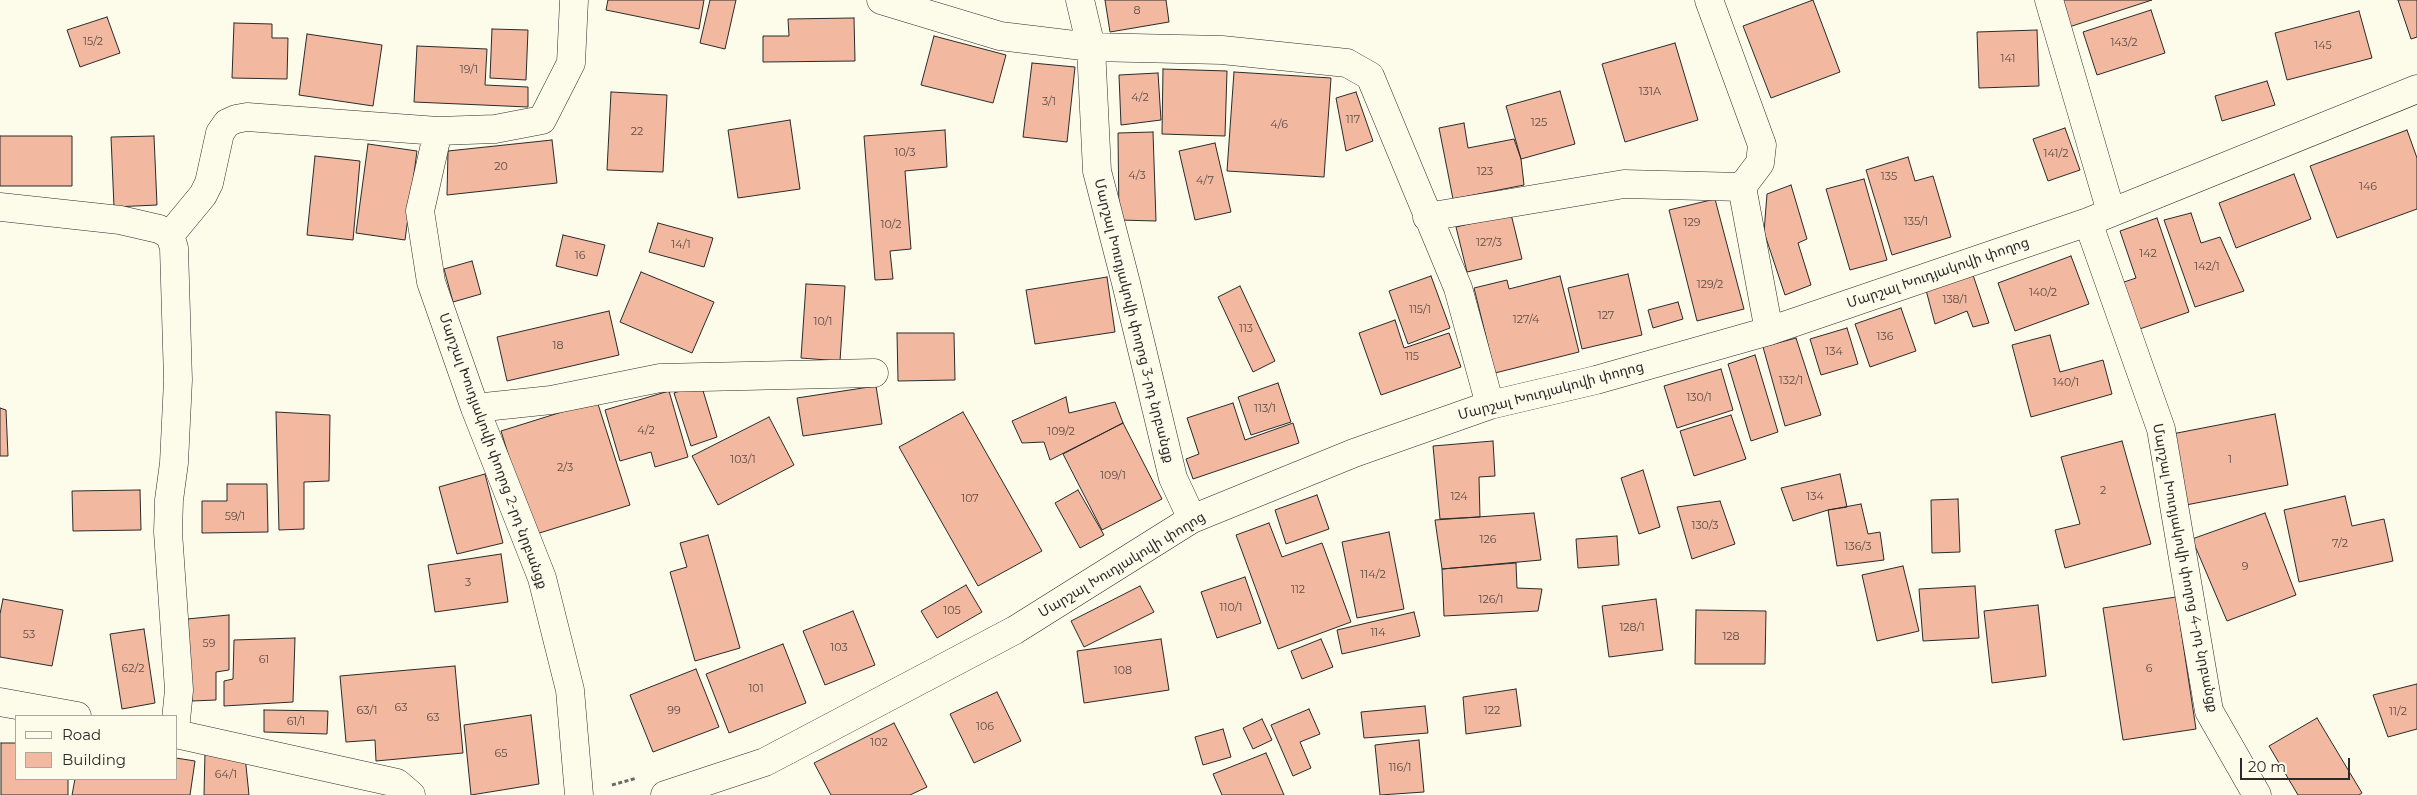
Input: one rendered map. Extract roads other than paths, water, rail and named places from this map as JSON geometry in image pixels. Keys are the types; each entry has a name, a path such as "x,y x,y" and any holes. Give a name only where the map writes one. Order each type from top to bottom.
{"street":[{"path":"170,235 203,195 208,183 220,133 227,124 236,119 247,117 438,131 495,129 542,120 571,63 574,0"},
{"path":"881,0 1000,36 1091,47 1222,50 1346,63 1370,76 1458,288 1490,404"},
{"name":"Մարշալ Խուդյակովի փողոց 3-րդ նրբանցք","path":"1080,0 1091,47 1098,179 1131,302 1173,478 1192,519"},
{"path":"1708,0 1762,145 1760,163 1742,187 1769,332"},
{"name":"Մարշալ Խուդյակովի փողոց 4-րդ նրբանցք","path":"2050,0 2099,217 2161,429 2209,711 2257,795"},
{"name":"Մարշալ Խուդյակովի փողոց","path":"665,795 765,762 1015,630 1192,519 1354,453 1490,404 1596,380 1769,332 2099,217 2417,88"},
{"name":"Մարշալ Խուդյակովի փողոց 2-րդ նրբանցք","path":"438,131 420,211 432,282 475,408 542,578 570,690 579,795"},
{"path":"1427,217 1624,184 1742,187"},
{"path":"0,207 99,216 159,229 170,235 174,248 178,380 168,532 179,690 176,715"},
{"path":"475,408 551,400 660,378 874,374"},
{"path":"0,702 72,715"},
{"path":"178,734 397,783 411,795"}]}
